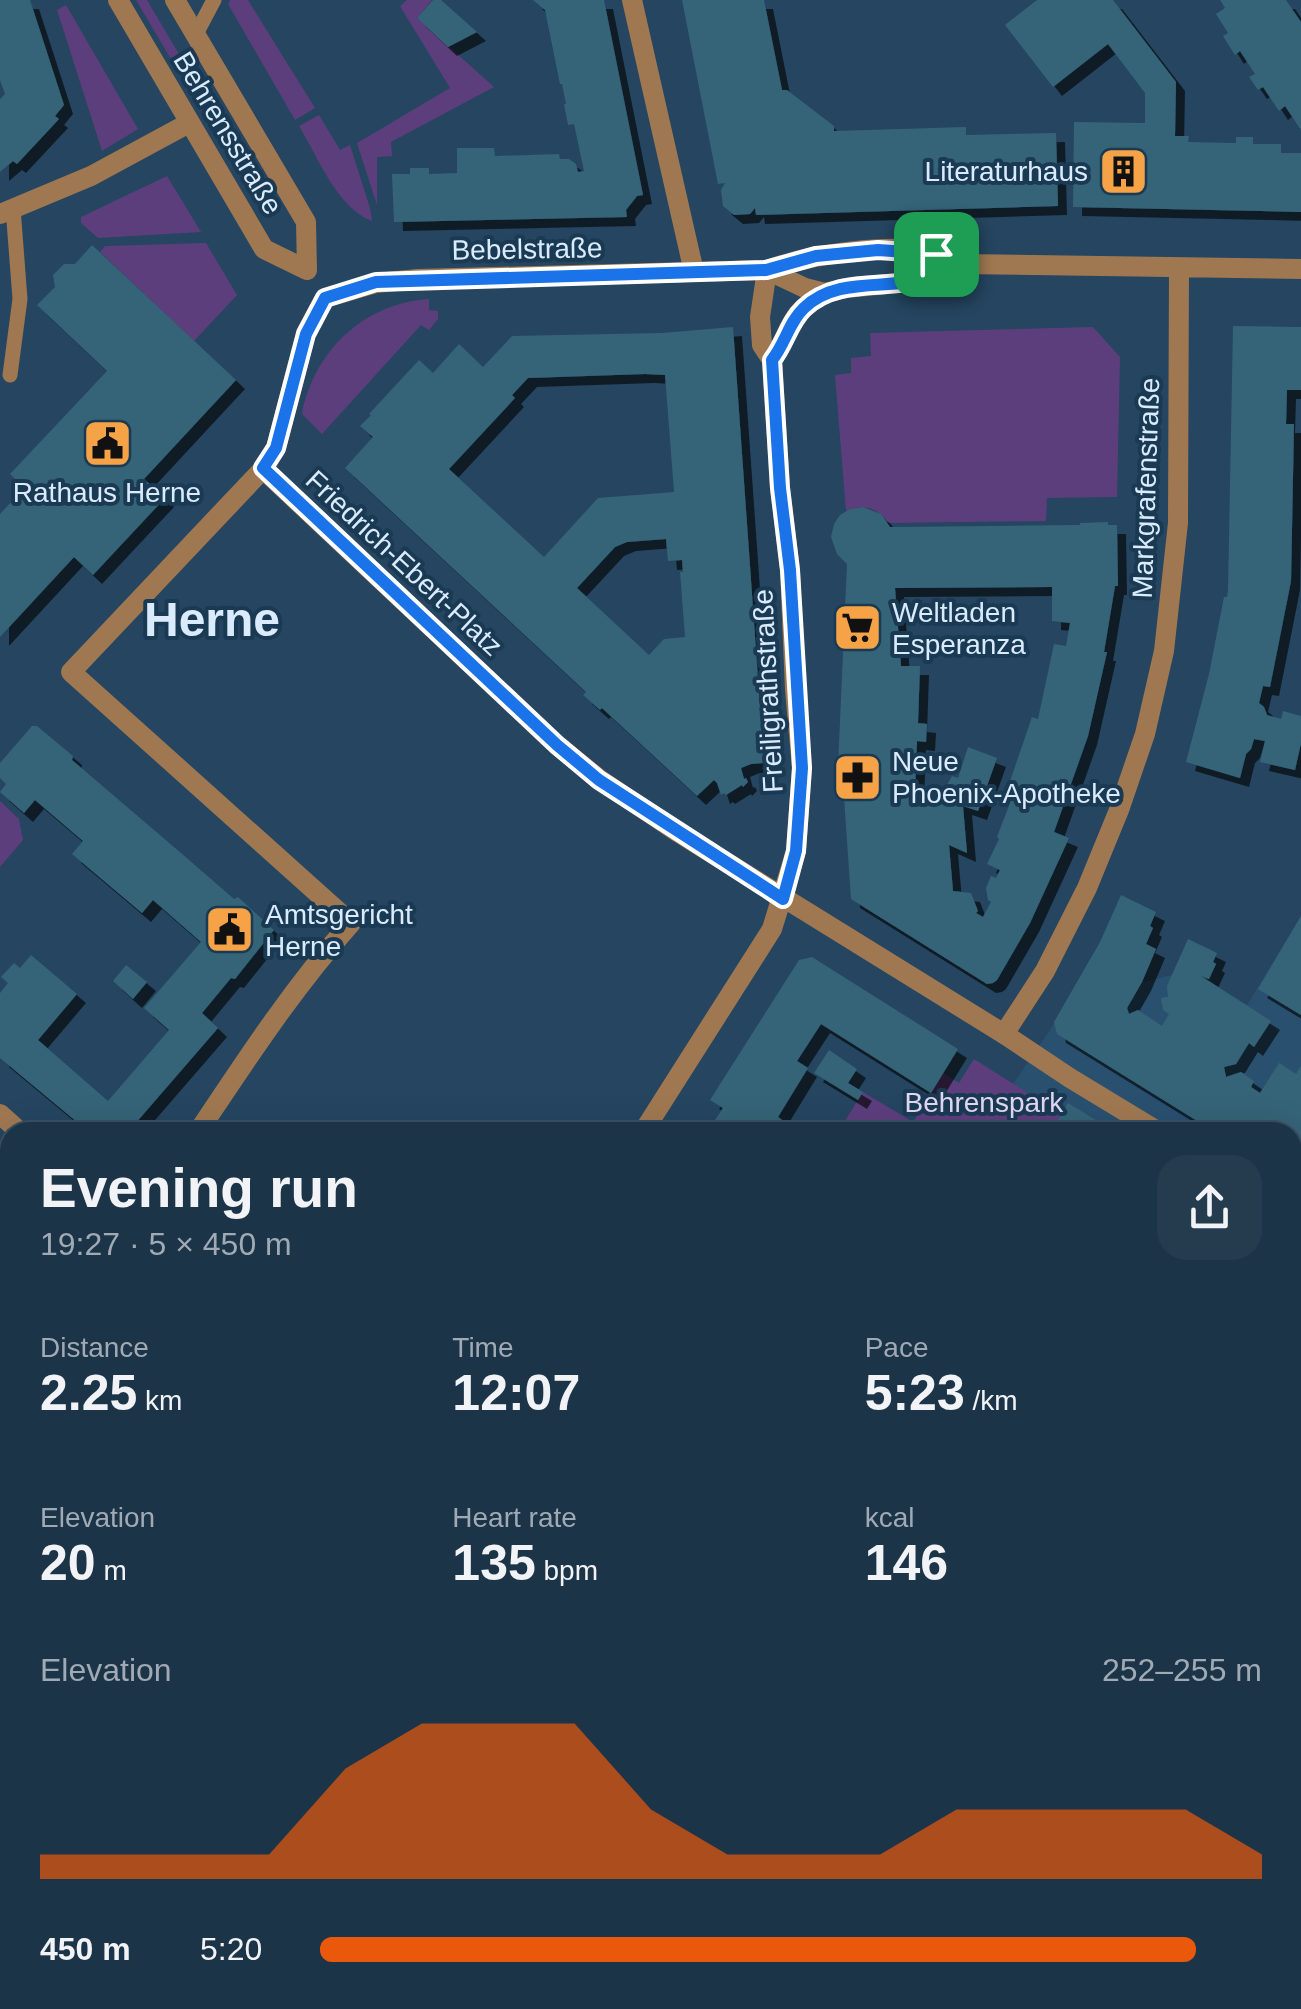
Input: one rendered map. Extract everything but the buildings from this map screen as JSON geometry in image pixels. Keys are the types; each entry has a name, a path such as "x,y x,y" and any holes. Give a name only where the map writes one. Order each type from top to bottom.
{"street":[{"name":"Behrensstraße","path":"118,0 264,248 307,270 306,222 175,0"},
{"path":"632,0 694,272"},
{"path":"6,211 91,176 189,123"},
{"name":"Bebelstraße","path":"325,298 376,282 766,270 816,256 878,250 936,254 958,264 1301,270"},
{"name":"Bebelstraße","path":"766,270 825,293 918,281 958,264"},
{"name":"Markgrafenstraße","path":"1004,1034 1045,971 1087,888 1145,734 1171,598 1178,523 1179,268"},
{"path":"263,468 276,448 306,334 325,298 307,270"},
{"name":"Freiligrathstraße","path":"766,270 760,318 762,345 772,360 802,768 796,851 783,899"},
{"path":"772,360 796,316 825,293"},
{"name":"Friedrich-Ebert-Platz","path":"205,1122 291,996 351,923 71,672 263,468 599,780 783,899"},
{"path":"649,1122 763,946 783,899 1143,1122"}],"lane":[{"path":"196,34 214,0"},
{"path":"6,211 20,299 10,374"}],"shaded area":[{"path":"1301,916 1301,1122 1056,1122 1061,1114 1013,1084 1093,955 1143,982 1172,975 1188,939 1217,953 1208,981 1247,1005"}],"green space":[{"path":"136,0 147,0 264,198 256,203"},
{"path":"230,0 248,0 315,108 295,120 228,4"},
{"path":"407,0 432,0 417,18 494,87 391,142 392,156 377,157 377,205 357,143 450,88 400,6"},
{"path":"66,5 138,129 102,151 57,10"},
{"path":"319,115 340,150 350,145 372,221 348,205 299,126"},
{"path":"167,176 201,232 98,238 81,223 81,217"},
{"path":"206,243 237,295 194,341 100,252 105,246"},
{"path":"429,299 429,310 438,311 438,319 429,330 421,325 322,434 302,414 308,391 330,351 346,334 383,310"},
{"path":"1093,327 1120,357 1117,497 1047,498 1046,521 889,523 870,508 846,511 835,375 851,373 851,358 871,356 870,333"},
{"path":"0,801 19,819 23,840 0,867"},
{"name":"Behrenspark","path":"974,1059 1061,1114 1056,1122 913,1122 943,1073 959,1083"},
{"name":"Behrenspark","path":"863,1092 913,1122 844,1122"}],"place":[{"name":"Literaturhaus","path":"1123,171"},
{"name":"Rathaus Herne","path":"107,444"},
{"name":"Weltladen Esperanza","path":"857,628"},
{"name":"Neue Phoenix-Apotheke","path":"857,777"},
{"name":"Amtsgericht Herne","path":"230,930"}],"district":[{"name":"Herne","path":"212,619"}],"route":[{"path":"878,250 936,254 958,264 918,281 825,293 796,316 772,360 802,768 800,827 783,899 599,780 263,468 276,448 306,334 325,298 376,282 766,270 816,256 878,250"}]}
